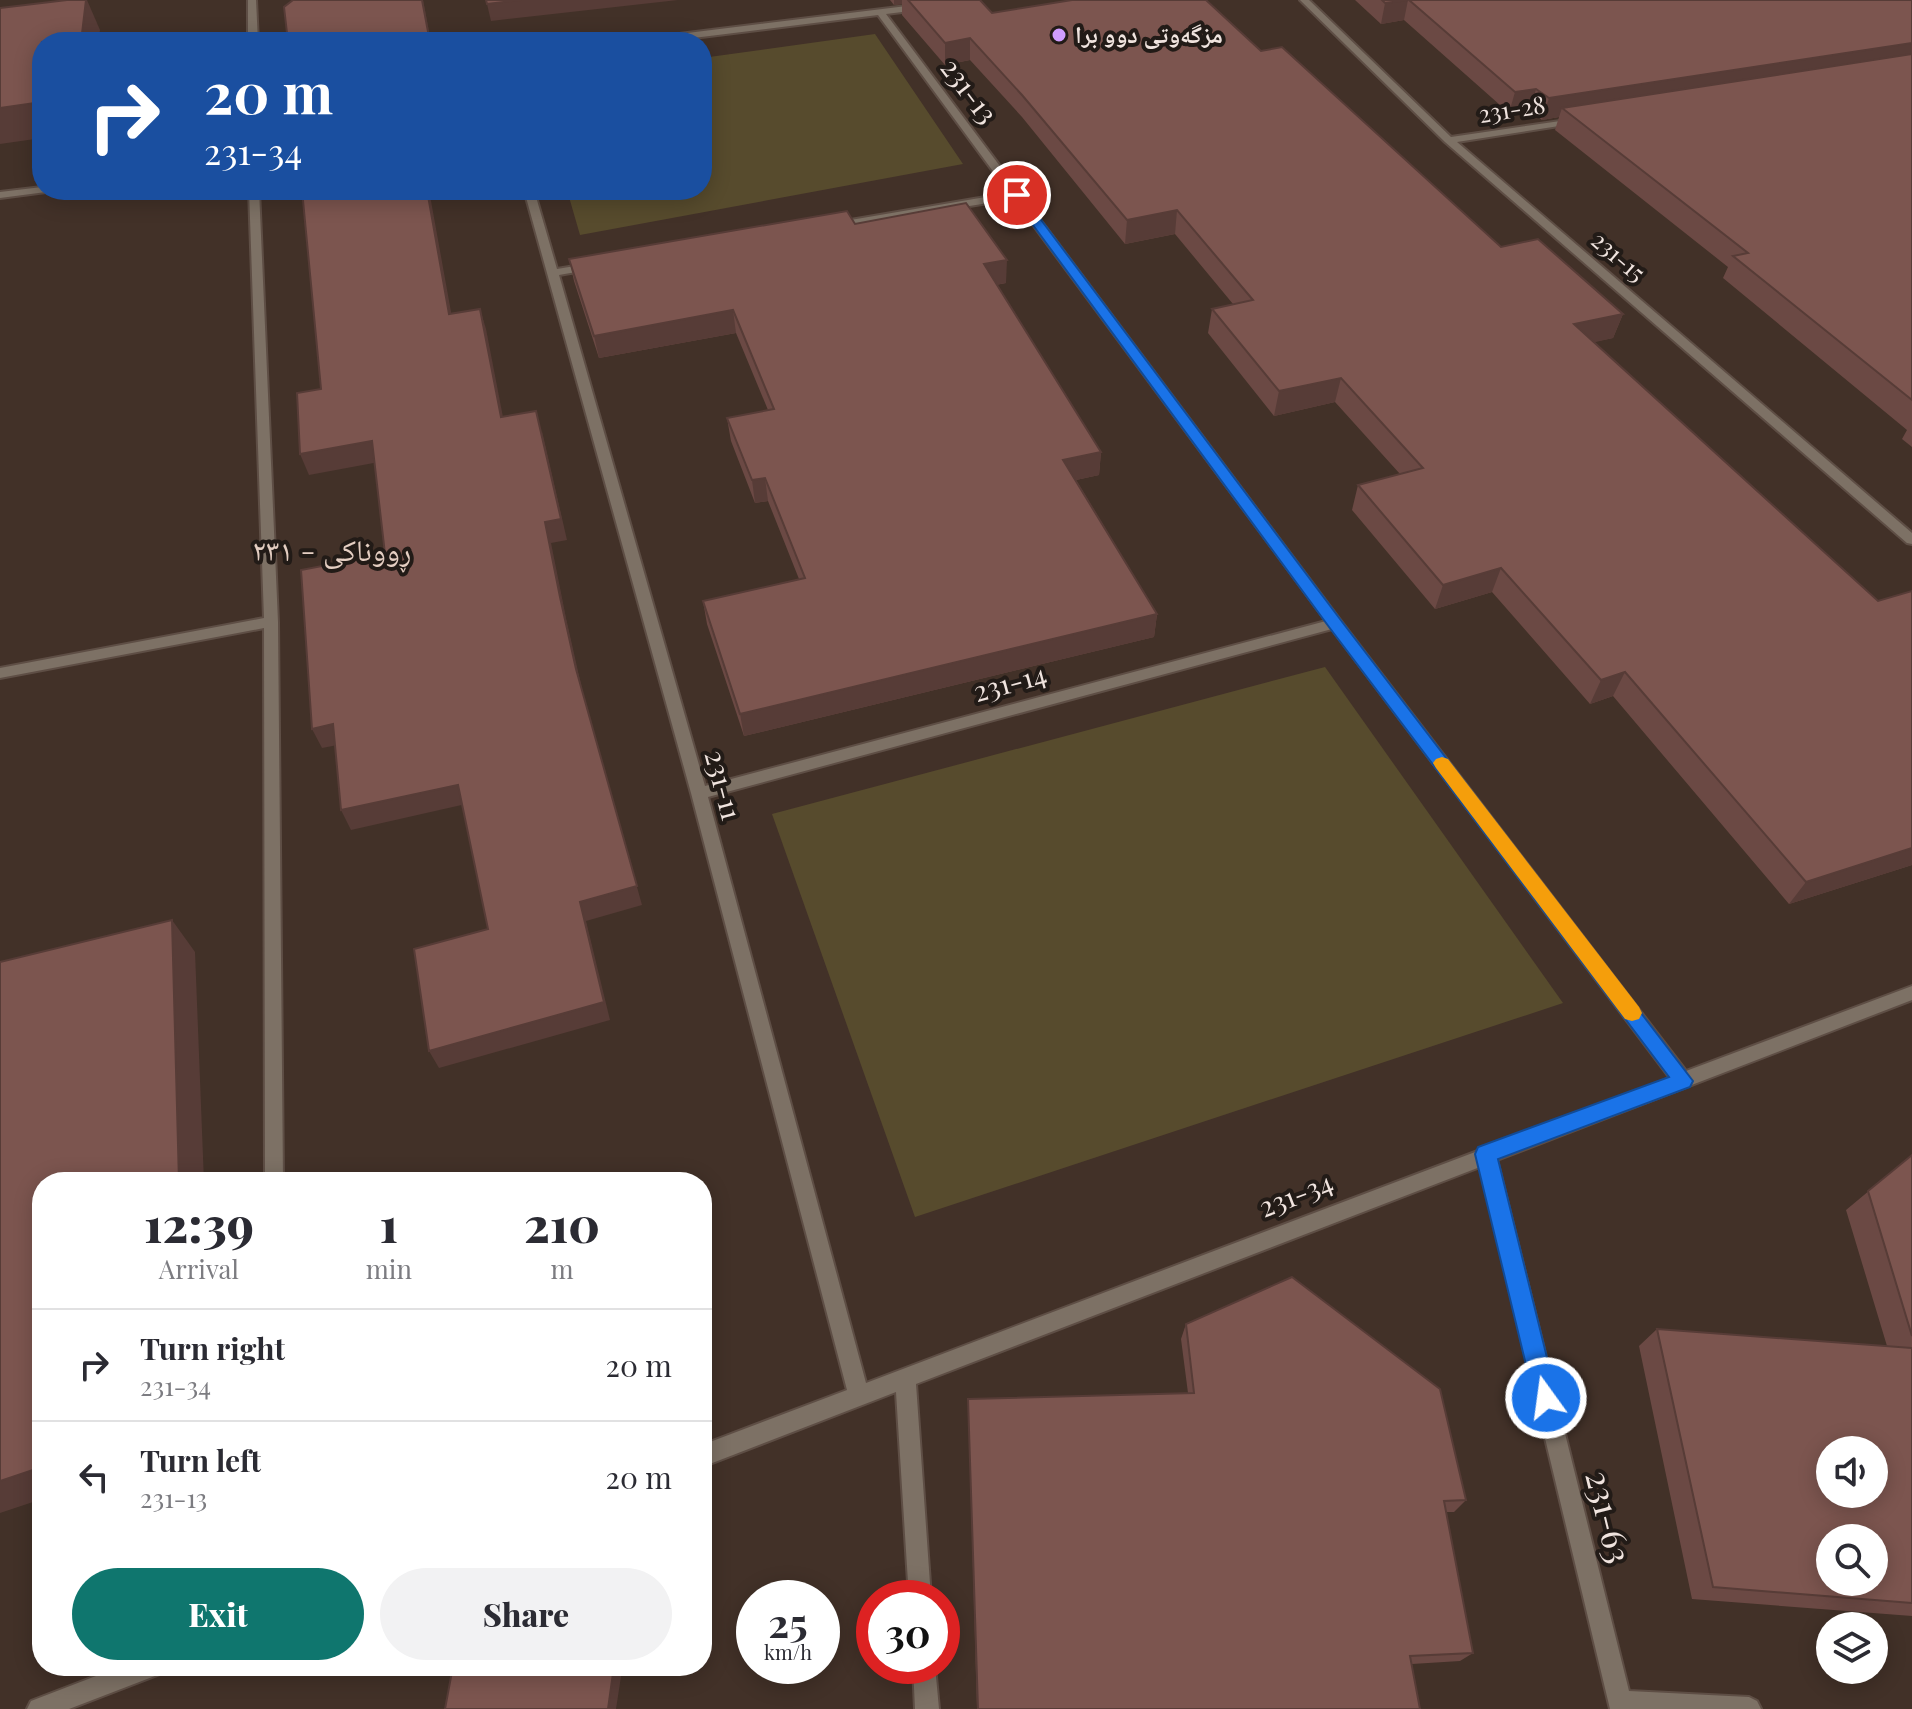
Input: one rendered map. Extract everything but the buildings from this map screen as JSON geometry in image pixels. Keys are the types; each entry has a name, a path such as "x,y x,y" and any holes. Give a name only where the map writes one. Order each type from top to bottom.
{"street":[{"path":"252,0 253,32"},
{"name":"231-15","path":"1304,0 1449,140 1912,540"},
{"path":"712,33 937,5"},
{"name":"231-13","path":"880,12 1335,623 1683,1081"},
{"name":"231-28","path":"1449,140 1588,119"},
{"path":"0,195 32,191"},
{"path":"815,229 1017,195"},
{"path":"254,200 271,622 274,1172"},
{"name":"231-11","path":"532,200 699,793 859,1395"},
{"path":"551,273 613,262"},
{"path":"0,673 271,622"},
{"name":"231-14","path":"699,793 1335,623"},
{"name":"231-34","path":"712,1452 1912,993"},
{"name":"231-63","path":"1486,1154 1621,1706"},
{"path":"905,1378 919,1580"},
{"path":"39,1709 126,1676"},
{"path":"925,1684 927,1709"},
{"path":"1621,1706 1749,1709"}],"shaded area":[{"path":"875,34 963,164 580,235 570,200 712,200 712,57"},
{"path":"1325,667 1563,1003 915,1217 772,814"}],"slow traffic":[{"path":"1442,763 1632,1013"}],"place":[{"name":"مزگەوتی دوو برا","path":"1059,35"}],"district":[{"name":"ڕووناکی - ٢٣١","path":"332,551"}],"route":[{"path":"1017,195 1335,623 1683,1081 1486,1154 1546,1398"}]}
